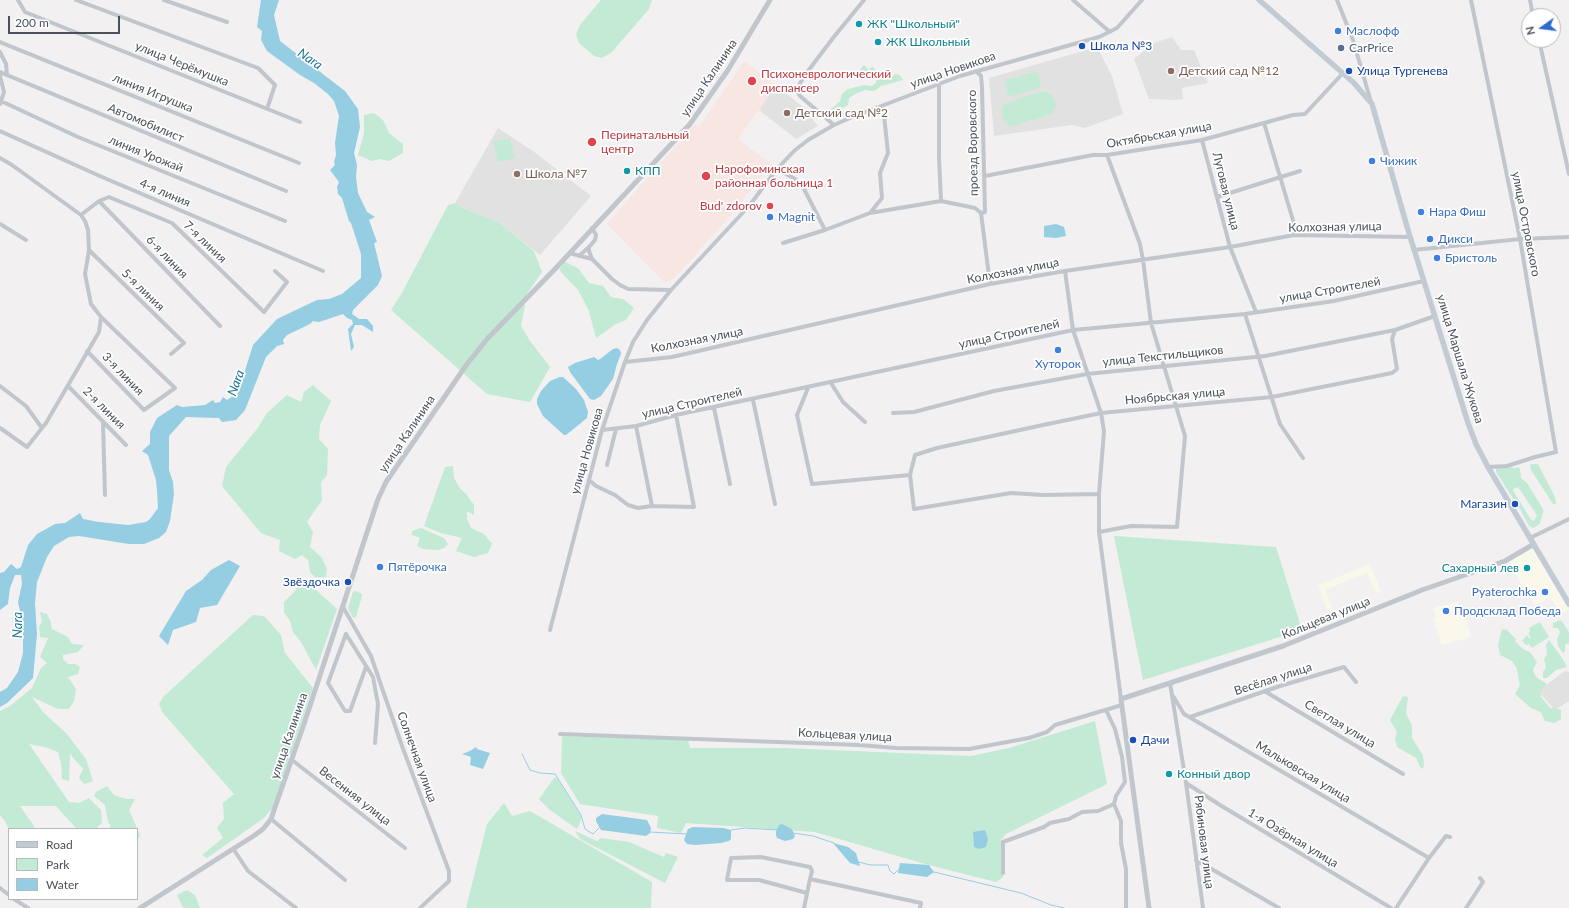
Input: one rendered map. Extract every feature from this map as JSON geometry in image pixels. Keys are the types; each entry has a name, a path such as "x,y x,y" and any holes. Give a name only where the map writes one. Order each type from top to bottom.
{"main road":[{"name":"улица Маршала Жукова","path":"1259,0 1343,73 1363,92 1372,104 1410,237 1468,423 1476,444 1569,604"}],"street":[{"name":"улица Черёмушка","path":"18,0 25,12 300,122"},
{"name":"улица Черёмушка","path":"76,0 258,68 275,85 267,109"},
{"path":"164,0 227,22"},
{"name":"улица Калинина","path":"140,908 234,850 257,834 271,819 292,760 378,499 390,476 473,355 690,124 728,70 770,0"},
{"path":"834,125 800,96 796,90 825,48 864,0"},
{"path":"1073,0 1110,32"},
{"name":"улица Новикова","path":"550,630 602,430 633,342 646,320 671,290 749,206 777,169 794,151 808,140 834,125 976,71 1099,37 1117,28 1142,0"},
{"name":"улица Маршала Жукова","path":"1337,0 1353,40 1372,104"},
{"name":"улица Островского","path":"1472,0 1520,239 1556,452 1506,466 1488,467"},
{"name":"линия Игрушка","path":"0,42 299,163"},
{"path":"1541,48 1569,174"},
{"path":"0,52 6,64 7,75"},
{"name":"проезд Воровского","path":"976,71 981,76 982,87 985,212 981,213"},
{"name":"Автомобилист","path":"0,72 286,191"},
{"name":"Октябрьская улица","path":"985,176 1093,155 1107,155 1202,140 1293,115 1305,114 1343,73"},
{"path":"0,76 4,92 1,102"},
{"path":"939,85 938,157 941,201"},
{"name":"линия Урожай","path":"1,102 78,138 285,221"},
{"path":"870,213 882,198 880,173 888,153 883,106"},
{"path":"1264,123 1295,227 1294,235"},
{"name":"4-я линия","path":"0,131 102,177 323,271"},
{"name":"Луговая улица","path":"1202,140 1230,248 1256,312"},
{"path":"1099,532 1131,526 1177,527 1185,436 1151,323 1140,244 1107,155"},
{"path":"0,158 81,215 85,221 88,230 88,250 85,274 91,304 101,317 99,332 42,428 27,447 0,428"},
{"path":"777,169 795,179 803,187 826,230"},
{"path":"1217,197 1300,171"},
{"name":"7-я линия","path":"99,201 109,197 172,224 264,312 287,282 275,271"},
{"path":"81,215 99,201"},
{"name":"6-я линия","path":"99,201 220,326"},
{"path":"783,243 826,230 870,213 941,201 975,208 981,213 990,284"},
{"path":"0,224 26,240"},
{"path":"579,256 595,240 596,235 592,228"},
{"name":"Колхозная улица","path":"625,362 672,358 990,284 1065,271 1230,248 1294,235 1410,237"},
{"path":"1414,250 1520,239 1569,237"},
{"path":"589,247 592,259 620,285 628,289 671,290"},
{"name":"5-я линия","path":"88,250 184,343 171,354"},
{"path":"570,252 592,259"},
{"path":"1065,271 1073,330 1101,412 1104,431 1099,494 1099,532 1149,908"},
{"name":"улица Строителей","path":"602,430 636,426 676,415 753,400 1073,330 1246,314 1334,301 1424,281"},
{"path":"1246,314 1280,424 1303,458"},
{"name":"улица Текстильщиков","path":"893,413 914,412 994,391 1087,374 1163,365 1259,357 1395,330 1435,316"},
{"name":"3-я линия","path":"87,351 144,410 175,388 101,317"},
{"name":"Ноябрьская улица","path":"910,475 915,455 936,448 1101,412 1272,397 1392,373 1397,369 1392,339 1395,330"},
{"path":"832,382 843,402 865,422"},
{"path":"0,386 26,406 42,428"},
{"name":"2-я линия","path":"68,386 126,445"},
{"path":"808,388 797,414 812,484 910,475 914,509 1011,493 1099,494"},
{"path":"753,400 775,504"},
{"path":"714,408 730,484"},
{"path":"589,480 596,486 615,495 628,505 638,508 652,506 694,507 676,415"},
{"path":"103,422 105,495"},
{"path":"636,426 652,506"},
{"path":"607,465 616,429"},
{"path":"1530,538 1569,519"},
{"name":"Кольцевая улица","path":"1121,699 1283,646 1422,590 1505,561 1534,544"},
{"name":"Солнечная улица","path":"343,607 371,656 402,746 449,871 449,881 420,908"},
{"path":"371,656 365,665 350,711 345,711 328,684 346,634 365,665 373,678 378,704 376,743"},
{"name":"Весёлая улица","path":"1190,717 1344,667 1356,682"},
{"name":"Рябиновая улица","path":"1170,683 1186,783 1202,908"},
{"name":"Светлая улица","path":"1266,692 1403,774"},
{"name":"Мальковская улица","path":"1172,696 1184,714 1429,858"},
{"name":"Кольцевая улица","path":"560,734 859,745 896,748 969,749 1029,738 1047,732 1054,725 1122,705"},
{"path":"1106,710 1115,729 1122,757 1125,782 1116,796 1114,804 1121,822 1121,843 1126,869 1126,908"},
{"name":"Весенняя улица","path":"292,760 405,848"},
{"name":"1-я Озёрная улица","path":"1186,783 1391,908"},
{"path":"1003,873 1003,842 1044,827 1050,823 1070,819 1082,812 1098,811 1114,804"},
{"path":"271,819 345,880"},
{"path":"1396,908 1429,858 1446,836 1450,837"},
{"path":"234,850 248,870 296,908"},
{"path":"804,908 812,871 810,867 761,857 731,858 727,880 759,880 807,893"},
{"path":"1196,860 1279,908"},
{"path":"1466,908 1483,882 1480,878"},
{"path":"810,879 921,903 920,908"},
{"path":"0,888 8,894"},
{"path":"16,900 28,908"}],"shaded area":[{"name":"Детский сад №12","path":"1172,37 1181,50 1194,50 1208,83 1182,88 1183,99 1149,99 1134,59 1154,43"},
{"path":"1097,47 1112,76 1123,114 1085,128 1072,125 994,136 989,78"},
{"name":"Нарофоминская районная больница 1","path":"744,61 776,85 738,139 771,164 731,215 674,279 664,282 607,224 695,124 699,127"},
{"name":"Детский сад №2","path":"776,85 815,117 813,120 818,126 796,139 759,110"},
{"name":"Школа №7","path":"498,128 533,151 591,196 540,255 497,221 467,210 455,203"},
{"path":"1532,549 1569,610 1560,614 1550,597 1535,605 1508,562"},
{"path":"1370,564 1381,591 1376,593 1367,573 1325,590 1333,610 1328,612 1318,585"},
{"path":"1458,602 1462,614 1465,614 1471,637 1442,645 1433,619 1436,618 1433,608"},
{"path":"1565,671 1569,672 1569,701 1555,710 1538,691"}],"green space":[{"path":"601,0 652,0 649,9 612,52 602,58 594,56 579,43 576,34 580,25"},
{"path":"864,65 869,70 873,67 883,79 889,79 895,74 900,75 903,80 881,86 876,90 865,90 857,93 849,98 848,105 831,115 828,114 828,112 840,101 842,94 848,89 864,85 872,86 876,83 876,77 870,71 864,76 859,71"},
{"path":"1034,72 1038,73 1041,85 1039,88 1012,96 1008,95 1005,80"},
{"path":"1044,91 1052,95 1055,102 1056,107 1052,114 1011,126 1003,120 1002,108 1006,103"},
{"path":"374,113 383,120 389,133 403,144 403,153 389,161 380,159 372,161 358,155 364,133 364,115"},
{"path":"510,138 515,158 498,162 493,142"},
{"path":"455,203 467,210 497,221 534,251 542,272 527,294 521,326 530,341 550,367 530,402 487,394 391,310 402,293 448,205"},
{"path":"565,262 578,268 589,283 603,286 611,297 623,299 634,308 626,320 616,324 596,338 589,311 578,290 559,270"},
{"path":"313,385 331,401 320,425 319,439 328,449 327,475 321,482 322,500 307,522 313,532 310,547 322,558 327,569 326,577 315,577 310,572 308,560 302,555 295,559 279,551 280,540 261,533 222,486 226,467 257,429 267,413 287,395 301,402 304,392"},
{"path":"1538,464 1555,497 1556,504 1553,504 1531,470 1530,465"},
{"path":"453,466 454,478 459,487 474,505 474,515 467,511 467,519 471,528 484,534 492,544 488,553 474,557 456,551 462,538 441,533 424,526 445,467"},
{"path":"1518,467 1520,469 1521,478 1527,483 1543,509 1540,523 1537,526 1533,528 1529,526 1496,472 1496,468","holes":["1518,487 1537,515 1534,521 1531,520 1513,489"]},
{"path":"421,528 444,538 448,544 444,548 438,550 423,549 417,546 420,538 412,535 412,531"},
{"path":"1114,536 1276,547 1302,630 1143,680"},
{"path":"299,579 305,580 337,609 316,670 301,642 293,632 290,621 284,612 284,602 296,590"},
{"path":"356,591 362,594 362,596 356,617 353,618 348,608 353,592"},
{"path":"40,612 47,614 52,629 68,637 72,644 84,645 78,652 63,655 63,659 68,664 75,664 80,667 78,674 68,677 76,689 74,701 69,709 58,709 32,697 43,712 66,733 86,759 93,781 84,784 79,778 83,769 70,754 69,781 62,779 61,764 58,752 45,747 29,744 69,802 79,803 89,798 101,810 102,823 96,828 76,828 56,806 20,806 35,828 8,828 0,815 0,711 10,706 32,688 41,668 47,663 40,657 48,638 40,637 39,626 42,622"},
{"path":"253,615 264,616 281,635 285,653 313,688 274,806 264,818 207,858 202,855 223,838 217,828 224,819 223,803 234,794 163,713 159,704 163,697"},
{"path":"1561,620 1569,632 1569,643 1565,645 1565,651 1563,653 1558,646 1557,640 1560,632 1558,628 1553,628 1553,623"},
{"path":"1540,622 1549,637 1532,648 1529,644 1526,645 1522,641 1527,635 1531,638 1528,633 1530,632 1529,628"},
{"path":"1502,629 1507,630 1523,649 1530,652 1537,662 1533,670 1536,677 1547,684 1541,690 1541,697 1550,708 1561,710 1561,719 1555,723 1545,721 1541,712 1531,708 1515,694 1520,685 1517,669 1512,661 1500,655 1498,645"},
{"path":"1549,640 1567,667 1556,670 1547,678 1543,678 1543,672 1546,667 1544,659 1547,655 1546,645"},
{"path":"1403,696 1408,697 1406,714 1412,725 1412,738 1423,755 1424,767 1421,769 1416,758 1397,747 1395,739 1397,732 1390,720"},
{"path":"1095,721 1107,784 1006,834 1001,840 1003,877 996,882 925,864 815,832 686,823 681,833 657,828 658,816 580,804 561,773 562,736 688,740 690,748 784,748 971,756 1009,748"},
{"path":"554,778 557,778 581,816 581,821 577,829 550,810 539,799"},
{"path":"107,786 114,795 126,799 135,799 129,810 137,828 109,828 111,826 108,822 105,805 94,796 96,792"},
{"path":"504,803 512,816 530,811 652,882 651,908 466,908 487,824"},
{"path":"575,831 597,841 601,838 629,842 664,857 666,853 678,857 665,883 580,839"},
{"path":"187,890 195,895 200,908 183,908 177,895"}],"water":[{"path":"261,0 279,0 274,15 280,41 345,91 358,109 360,127 354,153 357,165 356,177 358,193 367,212 375,217 369,220 377,242 374,243 382,276 378,285 353,310 352,314 359,319 367,319 373,326 373,332 362,325 355,325 351,334 354,347 351,351 348,329 353,324 352,320 343,314 319,322 313,321 310,324 287,335 283,340 284,344 277,346 266,357 245,410 236,420 222,422 219,418 186,417 169,436 169,470 173,482 174,494 170,521 166,532 159,538 144,544 129,544 79,536 69,537 54,546 47,557 37,582 35,603 37,634 33,678 7,703 0,707 0,692 7,688 18,672 23,653 23,633 18,621 20,611 18,602 22,584 21,575 15,575 10,588 8,604 0,610 0,573 4,572 11,564 17,569 21,567 28,545 37,534 55,524 65,523 80,513 83,519 128,525 146,522 150,519 158,508 156,480 148,455 142,451 150,444 150,432 157,418 177,405 182,407 205,405 213,400 215,403 220,402 223,397 227,400 238,393 253,345 277,319 317,300 329,299 342,294 361,278 361,254 342,198 338,194 337,187 339,182 330,170 335,165 335,143 339,116 334,101 314,83 300,75 267,51 261,40 262,31 257,27"},
{"path":"1056,224 1064,227 1066,236 1056,238 1044,237 1044,226"},
{"path":"617,348 620,350 621,354 613,379 601,396 594,400 590,399 568,367 575,363 594,357 598,360 613,349"},
{"path":"563,377 576,389 584,400 588,412 587,418 566,435 564,435 543,416 537,404 537,399 541,391 550,381"},
{"path":"229,560 240,566 217,605 200,608 196,622 173,630 168,645 159,636 186,591 202,580 211,570"},
{"path":"476,747 477,749 490,753 483,769 470,765 471,757 462,754"},
{"path":"602,814 647,820 651,828 650,833 646,836 601,830 596,818"},
{"path":"782,824 792,829 795,836 793,839 785,841 777,838 776,831 779,825"},
{"path":"693,827 723,828 731,830 731,839 721,843 695,845 687,844 684,840 688,829"},
{"path":"985,830 988,839 986,847 979,849 974,847 973,832"},
{"path":"833,843 848,847 856,853 860,866 850,863"},
{"path":"900,863 929,865 934,872 927,877 898,873"}],"waterway":[{"path":"522,754 530,770 540,773 555,774 581,815 585,829 593,834 600,827"},
{"path":"731,830 745,828 778,830"},
{"path":"649,832 687,834"},
{"path":"793,833 813,836 834,843"},
{"path":"859,862 870,865 888,865 890,871 894,874 898,870"},
{"path":"934,872 1021,893 1051,905 1064,908"}],"place":[{"name":"ЖК \"Школьный\"","path":"859,24"},
{"name":"Маслофф","path":"1338,31"},
{"name":"ЖК Школьный","path":"878,42"},
{"name":"Школа №3","path":"1082,46"},
{"name":"CarPrice","path":"1341,48"},
{"name":"Детский сад №12","path":"1171,71"},
{"name":"Улица Тургенева","path":"1349,71"},
{"name":"Психоневрологический диспансер","path":"752,81"},
{"name":"Детский сад №2","path":"787,113"},
{"name":"Перинатальный центр","path":"592,142"},
{"name":"Чижик","path":"1372,161"},
{"name":"КПП","path":"627,171"},
{"name":"Школа №7","path":"517,174"},
{"name":"Нарофоминская районная больница 1","path":"706,176"},
{"name":"Bud' zdorov","path":"770,206"},
{"name":"Нара Фиш","path":"1421,212"},
{"name":"Magnit","path":"770,217"},
{"name":"Дикси","path":"1430,239"},
{"name":"Бристоль","path":"1437,258"},
{"name":"Хуторок","path":"1058,350"},
{"name":"Магазин","path":"1515,504"},
{"name":"Пятёрочка","path":"380,567"},
{"name":"Сахарный лев","path":"1527,568"},
{"name":"Звёздочка","path":"348,582"},
{"name":"Pyaterochka","path":"1545,592"},
{"name":"Продсклад Победа","path":"1446,611"},
{"name":"Дачи","path":"1133,740"},
{"name":"Конный двор","path":"1169,774"}],"water label":[{"name":"Nara","path":"310,59"},
{"name":"Nara","path":"236,383"},
{"name":"Nara","path":"18,625"}]}
